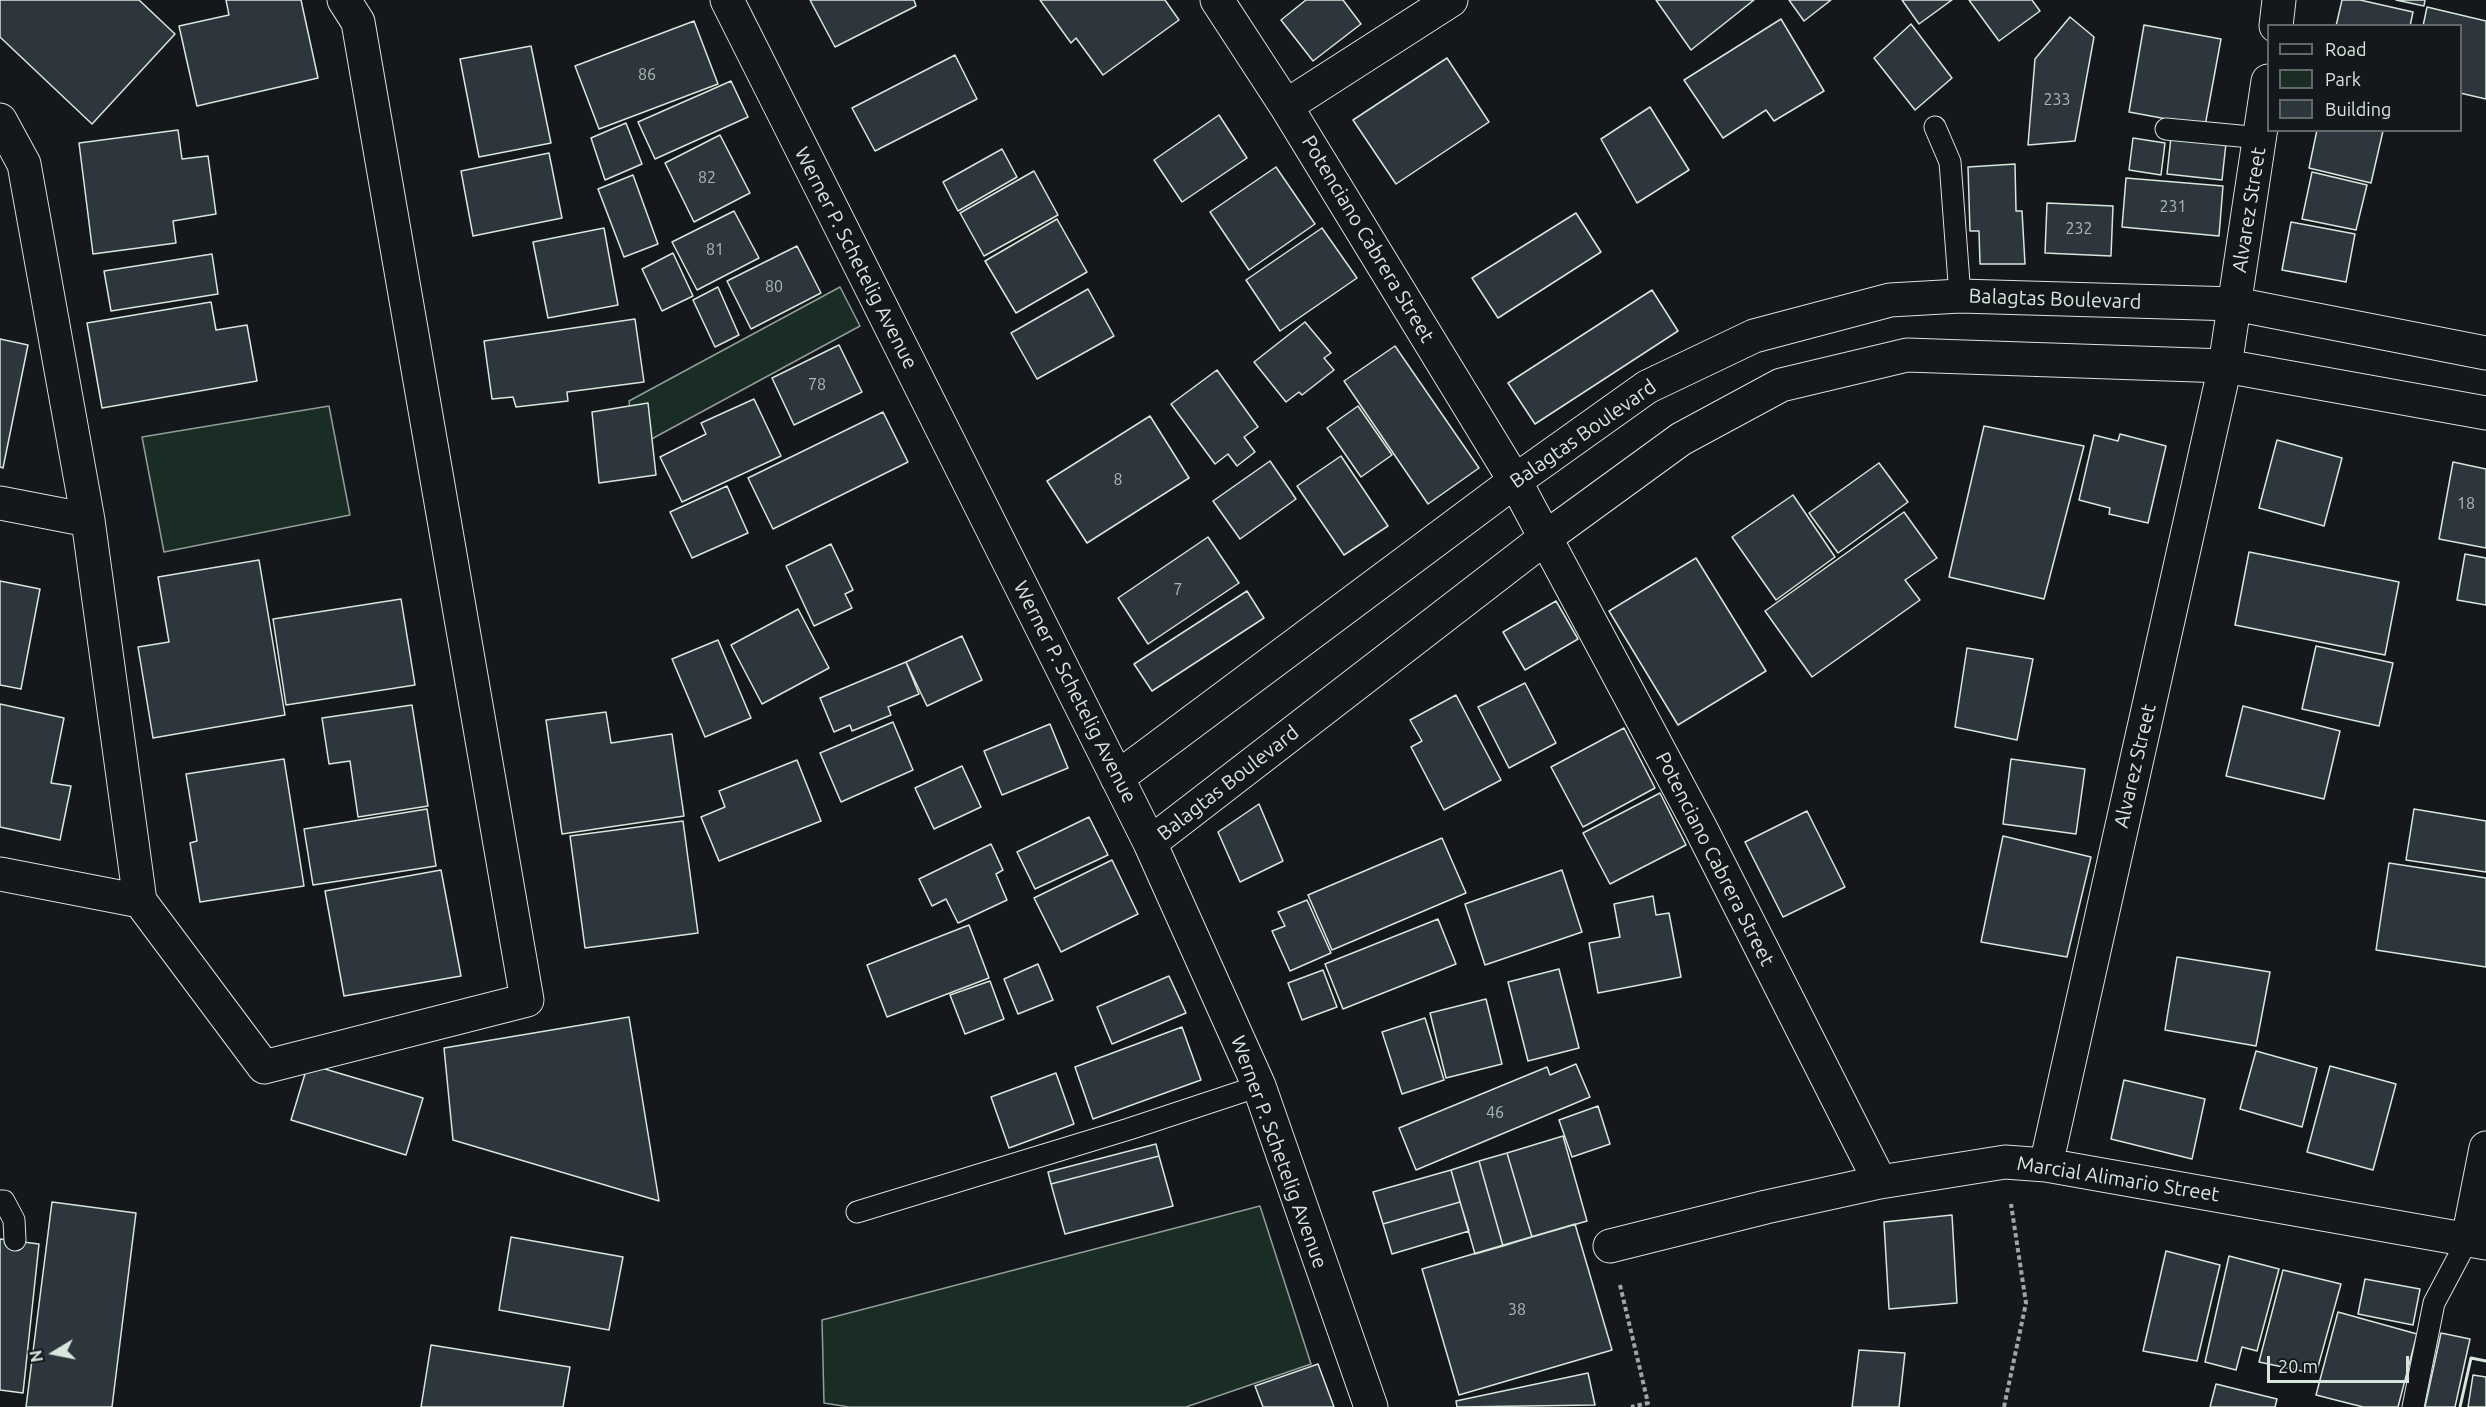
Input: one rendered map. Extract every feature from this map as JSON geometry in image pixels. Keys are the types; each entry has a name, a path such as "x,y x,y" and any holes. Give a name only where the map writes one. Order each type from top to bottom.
{"street":[{"path":"0,120 24,164 88,520 140,901 264,1067 527,999 358,22 344,0"},
{"name":"Werner P. Schetelig Avenue","path":"727,0 1150,843 1259,1086 1371,1407"},
{"name":"Potenciano Cabrera Street","path":"1217,0 1286,106 1515,481 1700,827 1880,1182"},
{"path":"1286,106 1450,0"},
{"path":"2276,24 2279,0"},
{"name":"Alvarez Street","path":"2046,1165 2225,366 2267,89"},
{"name":"Balagtas Boulevard","path":"1117,778 1515,481 1647,387 1754,336 1890,300 1960,296 2235,304 2486,353"},
{"name":"Balagtas Boulevard","path":"1150,843 1545,538 1680,439 1781,385 1906,355 2225,366 2486,413"},
{"path":"0,503 88,520"},
{"path":"0,874 140,901"},
{"path":"2477,1241 2486,1148"},
{"name":"Marcial Alimario Street","path":"1610,1246 1766,1207 1880,1182 2006,1162 2046,1165 2477,1241"}],"lane":[{"path":"1935,128 1950,162 1960,296"},
{"path":"2166,129 2261,138"},
{"path":"857,1212 1129,1129 1259,1086"},
{"path":"0,1201 4,1201 14,1220 15,1240"},
{"path":"2413,1407 2434,1303 2477,1241"}],"path":[{"path":"2004,1407 2026,1303 2006,1162"},
{"path":"1610,1246 1648,1403 1631,1407"}],"green space":[{"path":"840,287 860,326 635,448 629,401"},
{"path":"329,406 350,515 164,552 142,437"},
{"path":"1260,1206 1311,1364 1186,1407 849,1407 824,1403 822,1320"}],"building":[{"path":"0,0 139,0 175,34 92,124 0,37"},
{"path":"226,0 301,0 318,78 197,106 179,26 229,15"},
{"path":"810,0 914,0 916,6 835,47"},
{"path":"1040,0 1165,0 1179,20 1103,75 1076,38 1071,43"},
{"path":"1306,0 1343,0 1361,24 1313,61 1281,20"},
{"path":"1656,0 1754,0 1691,50"},
{"path":"1789,0 1831,0 1804,21"},
{"path":"1902,0 1952,0 1919,24"},
{"path":"1969,0 2032,0 2040,11 1999,41"},
{"path":"2342,0 2360,0 2413,12 2410,24 2336,24"},
{"path":"2396,0 2425,0 2424,6"},
{"path":"2427,7 2486,21 2486,99 2462,93 2462,24 2423,24"},
{"path":"2070,17 2094,37 2075,141 2028,145 2035,59"},
{"path":"1781,19 1824,91 1774,121 1766,110 1723,138 1684,80"},
{"path":"694,21 718,84 599,129 575,66"},
{"path":"1911,24 1952,78 1915,110 1874,58"},
{"path":"2144,25 2221,39 2205,126 2129,112"},
{"path":"531,46 551,143 479,157 460,59"},
{"path":"955,55 977,99 875,151 852,108"},
{"path":"1447,58 1489,122 1396,184 1353,120"},
{"path":"731,81 748,117 655,159 638,122"},
{"path":"1650,107 1689,170 1637,203 1601,139"},
{"path":"1219,115 1247,158 1182,202 1154,160"},
{"path":"626,123 642,164 605,180 591,138"},
{"path":"178,130 182,159 208,156 216,214 173,221 176,243 93,254 79,143"},
{"path":"2317,132 2383,132 2371,183 2309,168"},
{"path":"720,135 750,193 694,222 665,163"},
{"path":"2171,137 2226,143 2222,180 2167,174"},
{"path":"2133,138 2165,143 2161,175 2129,170"},
{"path":"1002,149 1017,177 958,211 943,182"},
{"path":"549,153 562,218 473,236 461,171"},
{"path":"2015,164 2016,211 2022,211 2025,264 1980,264 1979,231 1970,231 1968,167"},
{"path":"1276,167 1315,224 1249,270 1210,212"},
{"path":"1034,171 1058,215 984,256 960,213"},
{"path":"2312,172 2367,185 2356,230 2302,219"},
{"path":"633,175 658,244 624,257 598,189"},
{"path":"2126,178 2223,186 2219,236 2122,227"},
{"path":"2047,203 2113,206 2111,256 2045,253"},
{"path":"734,211 759,258 697,290 672,242"},
{"path":"1576,213 1601,252 1498,318 1472,278"},
{"path":"1057,219 1087,272 1016,313 985,261"},
{"path":"2291,222 2355,234 2346,282 2282,270"},
{"path":"604,228 618,305 548,318 533,242"},
{"path":"1322,228 1357,278 1280,331 1246,280"},
{"path":"797,246 821,293 751,329 727,281"},
{"path":"673,253 693,296 662,311 642,269"},
{"path":"212,254 218,294 111,311 104,271"},
{"path":"718,287 739,335 715,347 693,300"},
{"path":"1088,289 1114,336 1037,379 1011,333"},
{"path":"1652,290 1678,331 1535,424 1508,383"},
{"path":"211,302 216,330 247,325 257,381 102,408 87,323"},
{"path":"635,319 644,382 567,392 568,401 516,407 513,397 492,399 484,341"},
{"path":"1305,322 1331,353 1324,358 1334,370 1302,395 1299,392 1286,402 1254,362"},
{"path":"0,339 28,345 3,468 0,467"},
{"path":"839,345 862,392 794,425 772,378"},
{"path":"1395,346 1479,468 1428,504 1344,381"},
{"path":"1217,370 1258,427 1244,437 1255,452 1237,466 1228,454 1215,464 1171,404"},
{"path":"754,399 781,456 682,502 660,457 706,434 701,423"},
{"path":"648,403 656,475 599,483 592,412"},
{"path":"1358,406 1392,455 1361,477 1327,428"},
{"path":"883,412 908,462 773,529 748,478"},
{"path":"1150,416 1189,478 1087,543 1047,481"},
{"path":"1984,426 2084,446 2044,599 1949,577"},
{"path":"2120,434 2166,446 2148,523 2109,514 2110,508 2079,500 2094,435 2118,441"},
{"path":"2277,440 2342,458 2324,526 2259,508"},
{"path":"1341,456 1388,526 1344,555 1297,486"},
{"path":"1270,461 1296,499 1240,539 1213,501"},
{"path":"2453,462 2486,469 2486,548 2439,539"},
{"path":"1879,463 1908,502 1838,553 1809,513"},
{"path":"727,486 748,533 692,558 670,512"},
{"path":"1793,495 1835,557 1776,600 1732,537"},
{"path":"1904,512 1937,558 1905,580 1920,600 1812,677 1765,611"},
{"path":"1208,537 1239,583 1148,644 1118,598"},
{"path":"831,544 853,590 845,594 852,608 814,626 786,566"},
{"path":"2249,552 2399,582 2385,655 2235,625"},
{"path":"2465,554 2486,558 2486,605 2457,600"},
{"path":"1696,558 1766,671 1678,725 1609,611"},
{"path":"259,560 285,715 153,738 138,647 169,642 158,577"},
{"path":"0,581 40,589 21,689 0,685"},
{"path":"1247,591 1264,618 1152,691 1134,664"},
{"path":"401,599 415,685 286,705 273,619"},
{"path":"1556,601 1578,639 1525,670 1503,632"},
{"path":"798,609 829,668 762,704 731,645"},
{"path":"962,636 982,680 927,706 906,662"},
{"path":"718,640 751,718 705,737 672,659"},
{"path":"2316,646 2393,663 2379,726 2302,709"},
{"path":"1967,648 2033,659 2017,740 1955,727"},
{"path":"906,662 919,694 888,707 891,715 852,731 850,725 834,732 820,698"},
{"path":"1525,683 1556,743 1509,768 1478,707"},
{"path":"1456,695 1501,780 1444,810 1411,747 1422,741 1410,720"},
{"path":"0,704 64,718 51,783 71,786 60,840 0,827"},
{"path":"412,705 428,806 358,817 350,761 329,764 322,718"},
{"path":"2243,706 2340,731 2324,799 2226,776"},
{"path":"606,712 611,743 672,734 684,816 562,834 546,720"},
{"path":"893,722 913,770 841,802 820,753"},
{"path":"1050,724 1068,768 1002,795 984,751"},
{"path":"1624,728 1655,788 1583,827 1551,767"},
{"path":"284,759 304,886 200,902 190,843 197,841 186,774"},
{"path":"2011,759 2085,769 2076,834 2003,824"},
{"path":"797,760 821,821 719,861 701,817 725,807 719,791"},
{"path":"962,766 981,807 934,829 915,788"},
{"path":"1660,793 1686,845 1610,884 1583,833"},
{"path":"1259,804 1283,861 1240,882 1218,832"},
{"path":"427,809 436,866 313,885 304,829"},
{"path":"2414,809 2486,821 2486,872 2406,860"},
{"path":"1807,811 1845,887 1783,917 1745,842"},
{"path":"1089,817 1108,855 1035,889 1017,852"},
{"path":"683,821 698,933 585,948 570,836"},
{"path":"2003,836 2091,857 2067,957 1981,942"},
{"path":"1442,838 1466,893 1332,950 1308,895"},
{"path":"991,844 1003,870 996,874 1007,900 958,923 946,899 932,906 919,879"},
{"path":"1112,860 1138,914 1061,952 1034,898"},
{"path":"2389,863 2486,878 2486,967 2376,950"},
{"path":"441,870 461,976 344,996 325,891"},
{"path":"1562,870 1582,932 1485,965 1465,904"},
{"path":"1653,896 1656,915 1669,913 1681,977 1598,993 1589,943 1620,937 1614,904"},
{"path":"1307,900 1331,953 1290,971 1272,931 1285,926 1278,912"},
{"path":"1438,919 1456,964 1343,1009 1325,964"},
{"path":"969,925 989,978 887,1017 867,965"},
{"path":"2177,957 2270,972 2256,1046 2165,1030"},
{"path":"1038,964 1053,1000 1018,1014 1004,979"},
{"path":"1559,969 1579,1048 1528,1061 1508,982"},
{"path":"1323,970 1337,1007 1302,1020 1288,983"},
{"path":"1169,976 1186,1013 1112,1044 1097,1007"},
{"path":"990,981 1004,1019 965,1034 950,995"},
{"path":"1486,999 1502,1064 1446,1078 1430,1013"},
{"path":"629,1017 659,1201 453,1140 444,1048"},
{"path":"1425,1018 1444,1080 1402,1094 1382,1032"},
{"path":"1182,1027 1201,1080 1093,1119 1075,1067"},
{"path":"2256,1051 2317,1068 2302,1127 2240,1109"},
{"path":"308,1064 423,1098 406,1155 291,1120"},
{"path":"1576,1064 1590,1097 1416,1170 1399,1128 1547,1067 1550,1075"},
{"path":"2330,1066 2396,1084 2373,1170 2307,1152"},
{"path":"1056,1073 1074,1124 1009,1148 991,1097"},
{"path":"2124,1080 2205,1099 2192,1159 2111,1139"},
{"path":"1598,1106 1610,1144 1572,1157 1559,1120"},
{"path":"1563,1136 1587,1221 1532,1237 1507,1153"},
{"path":"1156,1144 1159,1156 1051,1184 1048,1172"},
{"path":"1507,1153 1532,1237 1503,1246 1479,1161"},
{"path":"1159,1156 1173,1206 1065,1234 1051,1184"},
{"path":"1479,1161 1503,1246 1475,1254 1451,1170"},
{"path":"1451,1170 1460,1202 1383,1224 1373,1192"},
{"path":"52,1202 136,1213 112,1407 26,1407"},
{"path":"1460,1202 1469,1231 1392,1254 1383,1224"},
{"path":"1952,1215 1957,1303 1889,1309 1884,1222"},
{"path":"1575,1224 1612,1350 1459,1395 1422,1269"},
{"path":"511,1237 623,1257 609,1330 499,1310"},
{"path":"0,1239 39,1244 23,1393 0,1390"},
{"path":"2166,1251 2220,1265 2197,1361 2143,1351"},
{"path":"2229,1256 2279,1269 2257,1351 2242,1347 2236,1370 2205,1362"},
{"path":"2283,1270 2341,1284 2316,1374 2259,1362"},
{"path":"2365,1279 2420,1289 2413,1325 2358,1314"},
{"path":"2338,1312 2417,1334 2398,1407 2363,1407 2316,1395"},
{"path":"2441,1333 2470,1339 2455,1407 2425,1407"},
{"path":"431,1345 570,1367 563,1407 421,1407"},
{"path":"1859,1350 1905,1353 1899,1407 1852,1407"},
{"path":"1318,1364 1334,1407 1263,1407 1255,1386"},
{"path":"1588,1373 1595,1405 1457,1407 1456,1401"},
{"path":"2473,1375 2486,1377 2486,1407 2468,1407"},
{"path":"2216,1384 2277,1399 2275,1407 2210,1407"}],"wall":[{"path":"2460,1407 2471,1358 2486,1361"}]}
